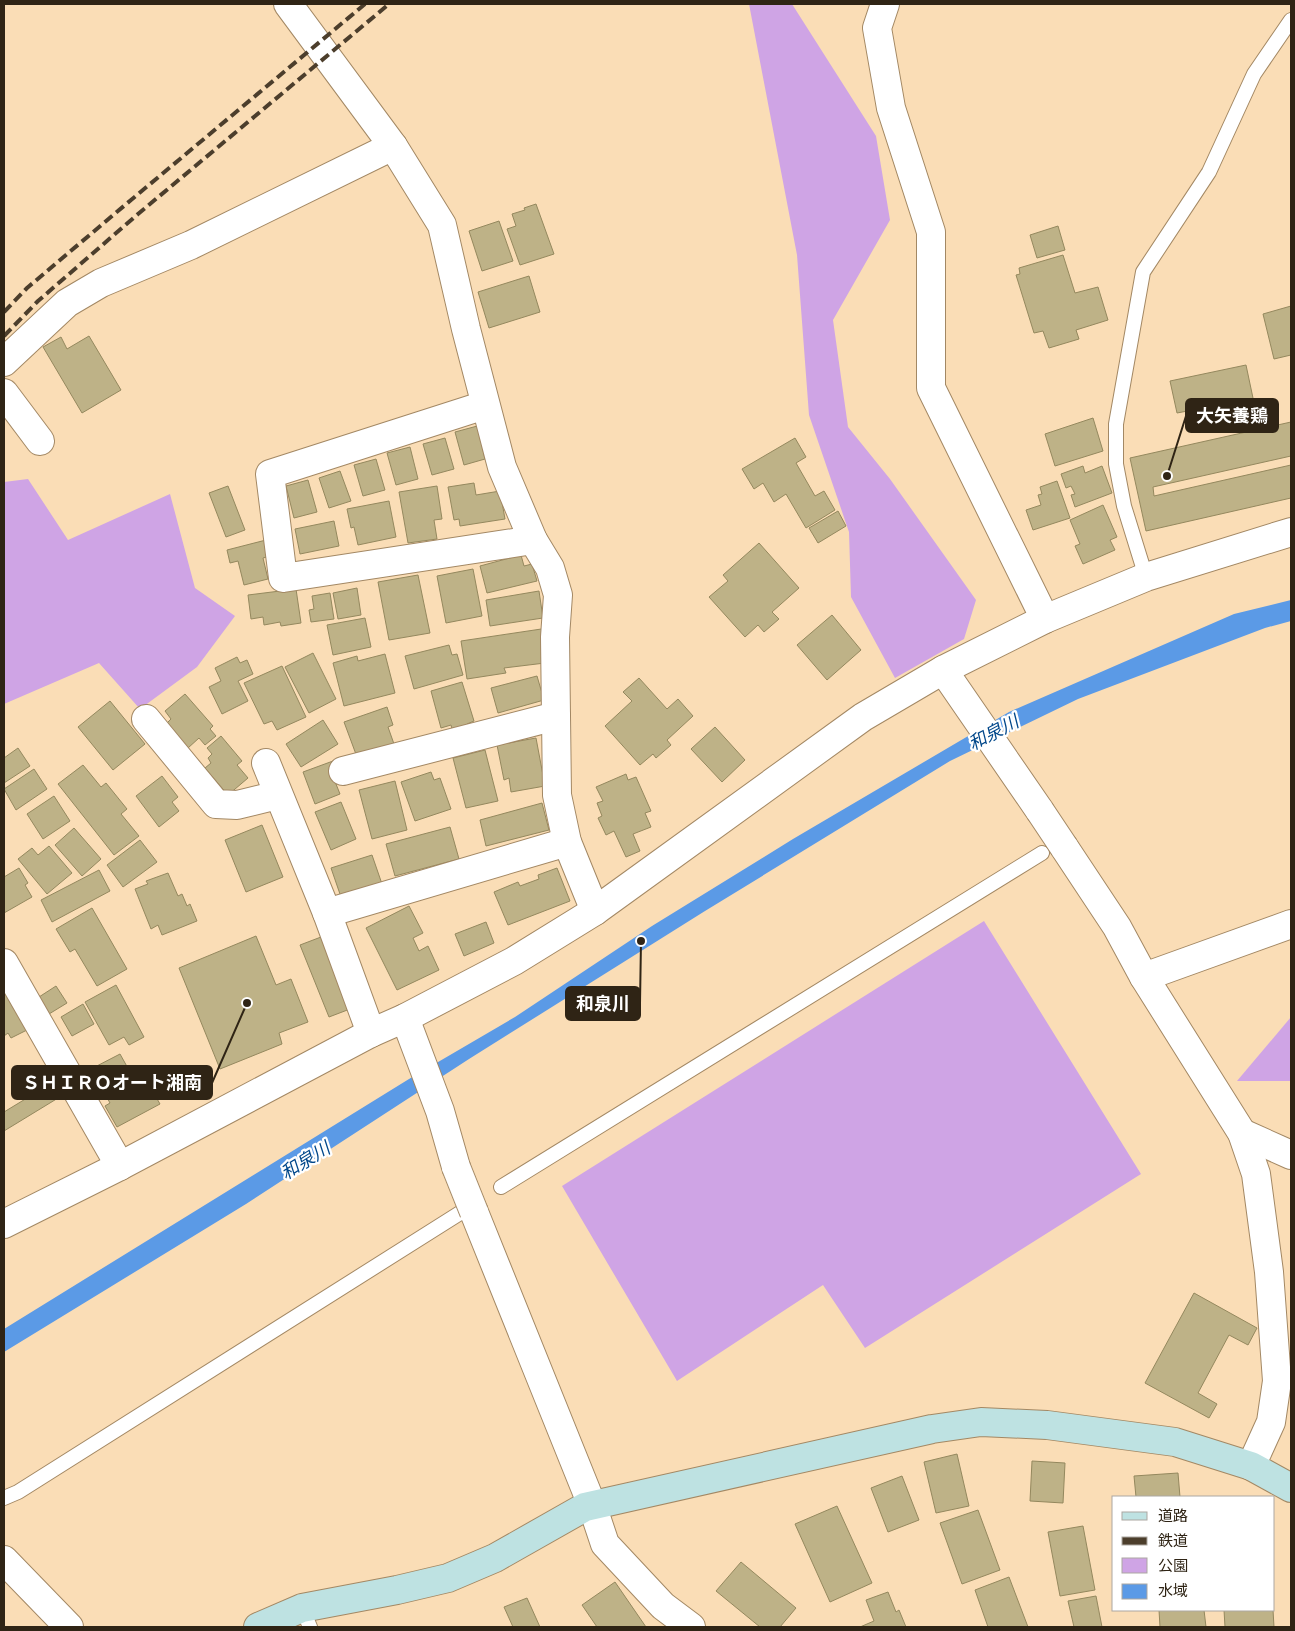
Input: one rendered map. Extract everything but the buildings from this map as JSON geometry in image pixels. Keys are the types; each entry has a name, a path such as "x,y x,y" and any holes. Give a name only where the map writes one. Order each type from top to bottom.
{"street":[{"path":"288,4 393,146 442,225 466,329 502,467 533,540 550,568 558,596 555,637 557,795 567,842 595,911"},
{"path":"885,4 877,28 891,108 930,232 931,388 1045,619"},
{"path":"4,362 67,303 101,283 191,245 393,146"},
{"path":"4,393 40,441"},
{"path":"485,405 270,474 283,578 533,540"},
{"path":"4,1224 120,1166 371,1034 410,1031 514,961 595,911 864,716 943,670 1045,619 1146,577 1291,532"},
{"path":"943,670 1040,811 1053,850 1117,927 1144,977 1242,1133 1256,1174 1270,1272 1278,1381 1271,1422 1251,1466"},
{"path":"343,771 556,716"},
{"path":"146,719 216,804 237,805 278,795"},
{"path":"266,763 327,913 371,1034"},
{"path":"327,913 567,842"},
{"path":"1144,977 1291,924"},
{"path":"4,963 120,1166"},
{"path":"410,1031 440,1111 467,1213 592,1505 605,1544 663,1606 691,1627"},
{"path":"1242,1133 1291,1155"},
{"path":"258,1627 306,1618 397,1590 448,1578 495,1558 585,1507 592,1505 932,1429 981,1422 1047,1425 1175,1442 1251,1466 1291,1488"},
{"path":"4,1560 69,1627"}],"lane":[{"path":"1146,577 1124,506 1116,464 1116,424 1143,272 1209,172 1254,74 1291,20"},
{"path":"501,1187 1053,850"},
{"path":"4,1498 18,1492 467,1213"}],"green space":[{"path":"749,4 792,4 876,136 890,220 833,320 848,427 890,479 976,600 964,639 895,678 851,597 849,532 809,415 797,255"},
{"path":"28,479 68,540 170,494 195,588 235,616 197,667 140,709 99,663 4,704 4,482"},
{"path":"984,921 1141,1174 865,1348 823,1285 677,1381 562,1186"},
{"path":"1291,1017 1291,1081 1237,1081"}],"water":[{"path":"1291,600 1291,621 1265,628 1078,699 950,761 705,911 469,1059 246,1204 4,1352 4,1329 409,1079 515,1017 652,926 793,839 1009,712 1234,614"}],"railway":[{"path":"4,312 27,288 365,4"},
{"path":"4,336 38,301 138,214 389,4"}],"place":[{"name":"大矢養鶏","path":"1167,476"},
{"name":"和泉川","path":"641,941"},
{"name":"ＳＨＩＲＯオート湘南","path":"247,1003"}]}
